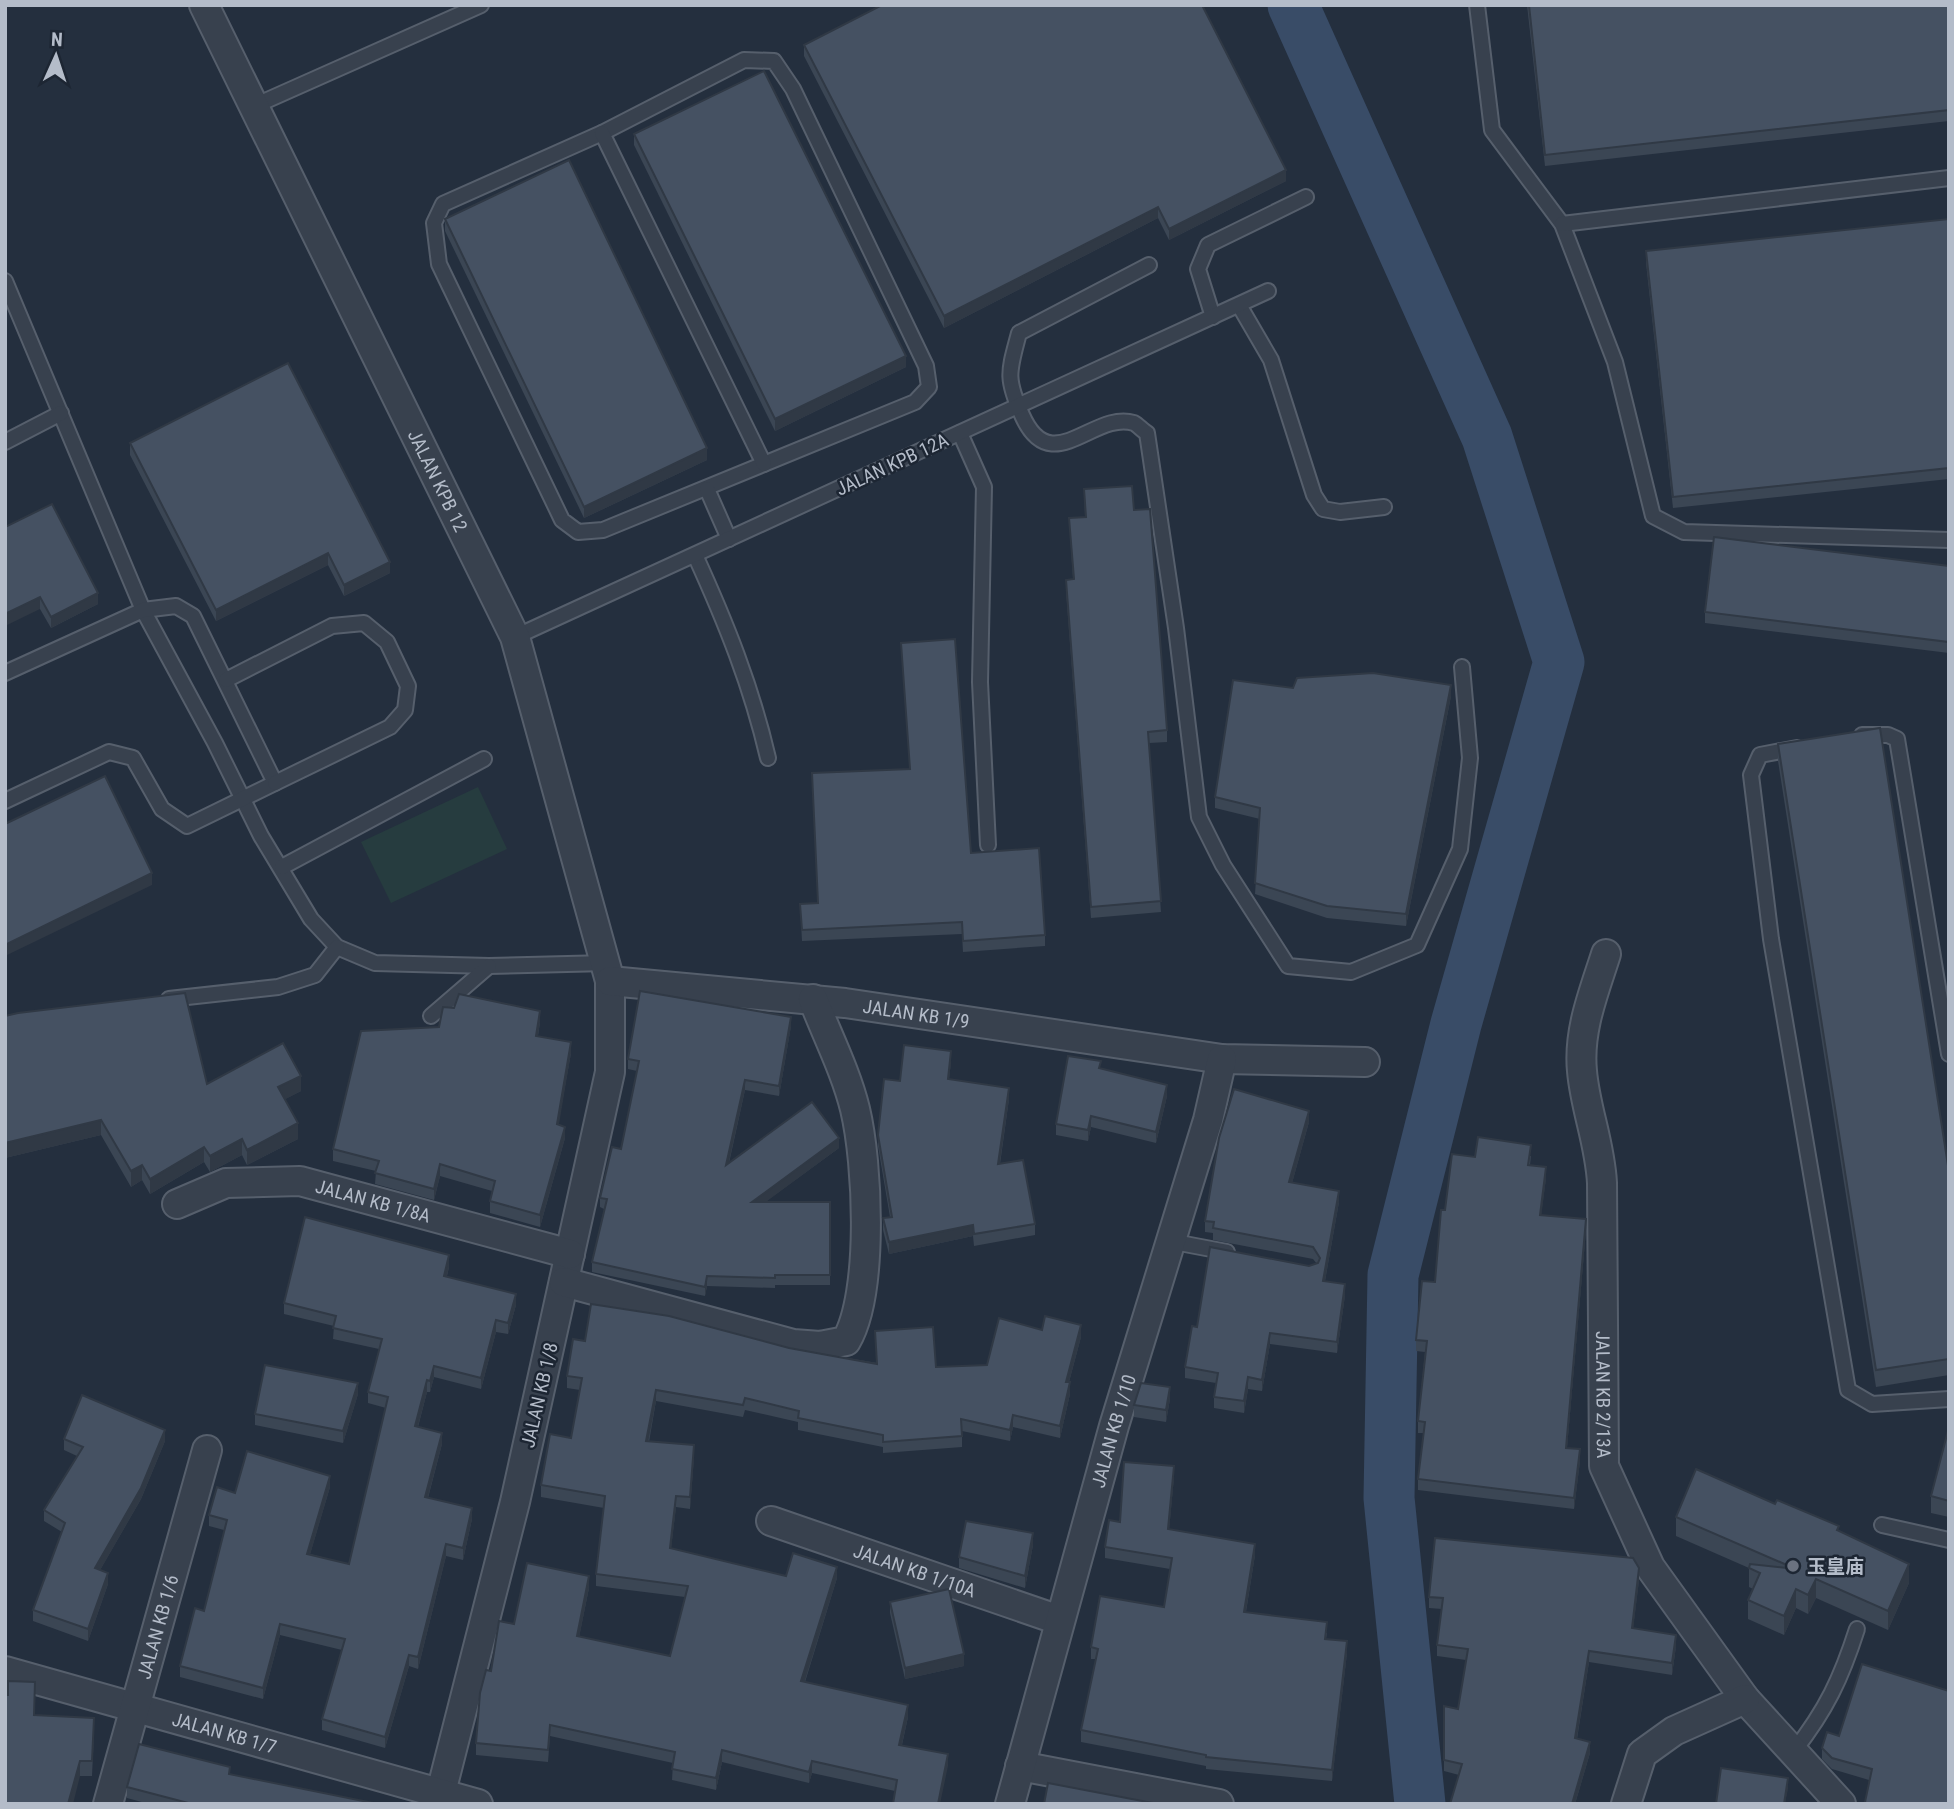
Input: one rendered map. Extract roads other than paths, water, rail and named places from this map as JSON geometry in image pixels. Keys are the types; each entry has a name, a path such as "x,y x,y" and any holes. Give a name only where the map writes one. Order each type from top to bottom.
{"street":[{"name":"JALAN KPB 12","path":"204,5 515,638 609,972"},
{"name":"JALAN KB 2/13A","path":"1606,954 1584,1022 1582,1070 1600,1150 1602,1182 1604,1466 1650,1567 1745,1699 1841,1804"},
{"name":"JALAN KB 1/9","path":"609,972 1222,1059 1365,1062"},
{"name":"JALAN KB 1/8","path":"440,1799 515,1502 610,1072 609,972"},
{"path":"564,1282 793,1344 821,1346 846,1340 856,1323 861,1293 865,1224 863,1155 855,1107 813,999"},
{"name":"JALAN KB 1/10","path":"1010,1804 1059,1620 1208,1120 1222,1059"},
{"name":"JALAN KB 1/8A","path":"177,1204 226,1183 300,1181 570,1254"},
{"name":"JALAN KB 1/6","path":"108,1804 207,1450"},
{"name":"JALAN KB 1/10A","path":"771,1521 1059,1620"},
{"name":"JALAN KB 1/7","path":"5,1671 134,1706 440,1799 478,1804"},
{"path":"1626,1804 1642,1754 1674,1731 1745,1699"},
{"path":"1020,1766 1219,1804"}],"lane":[{"path":"254,106 481,5"},
{"path":"1477,5 1492,130 1562,224 1615,362 1653,516 1684,532 1949,540"},
{"path":"744,60 774,61 793,89 843,188 926,366 929,387 915,402 764,464 603,530 578,532 562,520 439,264 434,223 443,204 602,132 744,60"},
{"path":"602,132 764,464"},
{"path":"1562,224 1949,178"},
{"path":"1213,317 1198,269 1208,245 1306,197"},
{"path":"1149,265 1019,333 1008,375 1030,433 1045,442 1062,443 1116,423 1134,423 1147,433 1176,628 1199,817 1223,865 1288,966 1351,972 1418,945 1460,849 1470,758 1462,667"},
{"path":"5,281 142,610 215,743 242,800 311,919 337,947 315,975 278,987 154,1001"},
{"name":"JALAN KPB 12A","path":"515,638 1268,291"},
{"path":"1239,305 1271,360 1314,495 1323,509 1340,512 1384,507"},
{"path":"5,442 61,413"},
{"path":"960,433 984,487 980,682 988,845"},
{"path":"706,489 729,539"},
{"path":"695,555 732,636 754,697 768,758"},
{"path":"5,673 142,610 176,606 193,616 275,783"},
{"path":"5,802 109,752 133,758 162,809 187,826 390,727 405,710 408,686 387,642 363,622 332,626 226,680"},
{"path":"1840,739 1867,734 1888,735 1897,739 1943,983 1949,1054"},
{"path":"1813,744 1760,755 1751,775 1771,939 1848,1390 1872,1404 1949,1399"},
{"path":"282,867 484,759"},
{"name":"JALAN KB 1/9","path":"337,947 375,963 609,972"},
{"path":"431,1016 489,966"},
{"path":"1170,1241 1247,1256"},
{"path":"1882,1525 1949,1541"},
{"path":"1794,1751 1823,1713 1845,1666 1857,1629"}],"waterway":[{"path":"1293,5 1487,437 1559,662 1456,1024 1393,1275 1389,1498 1420,1804"}],"place":[{"name":"玉皇庙","path":"1793,1566"}]}
